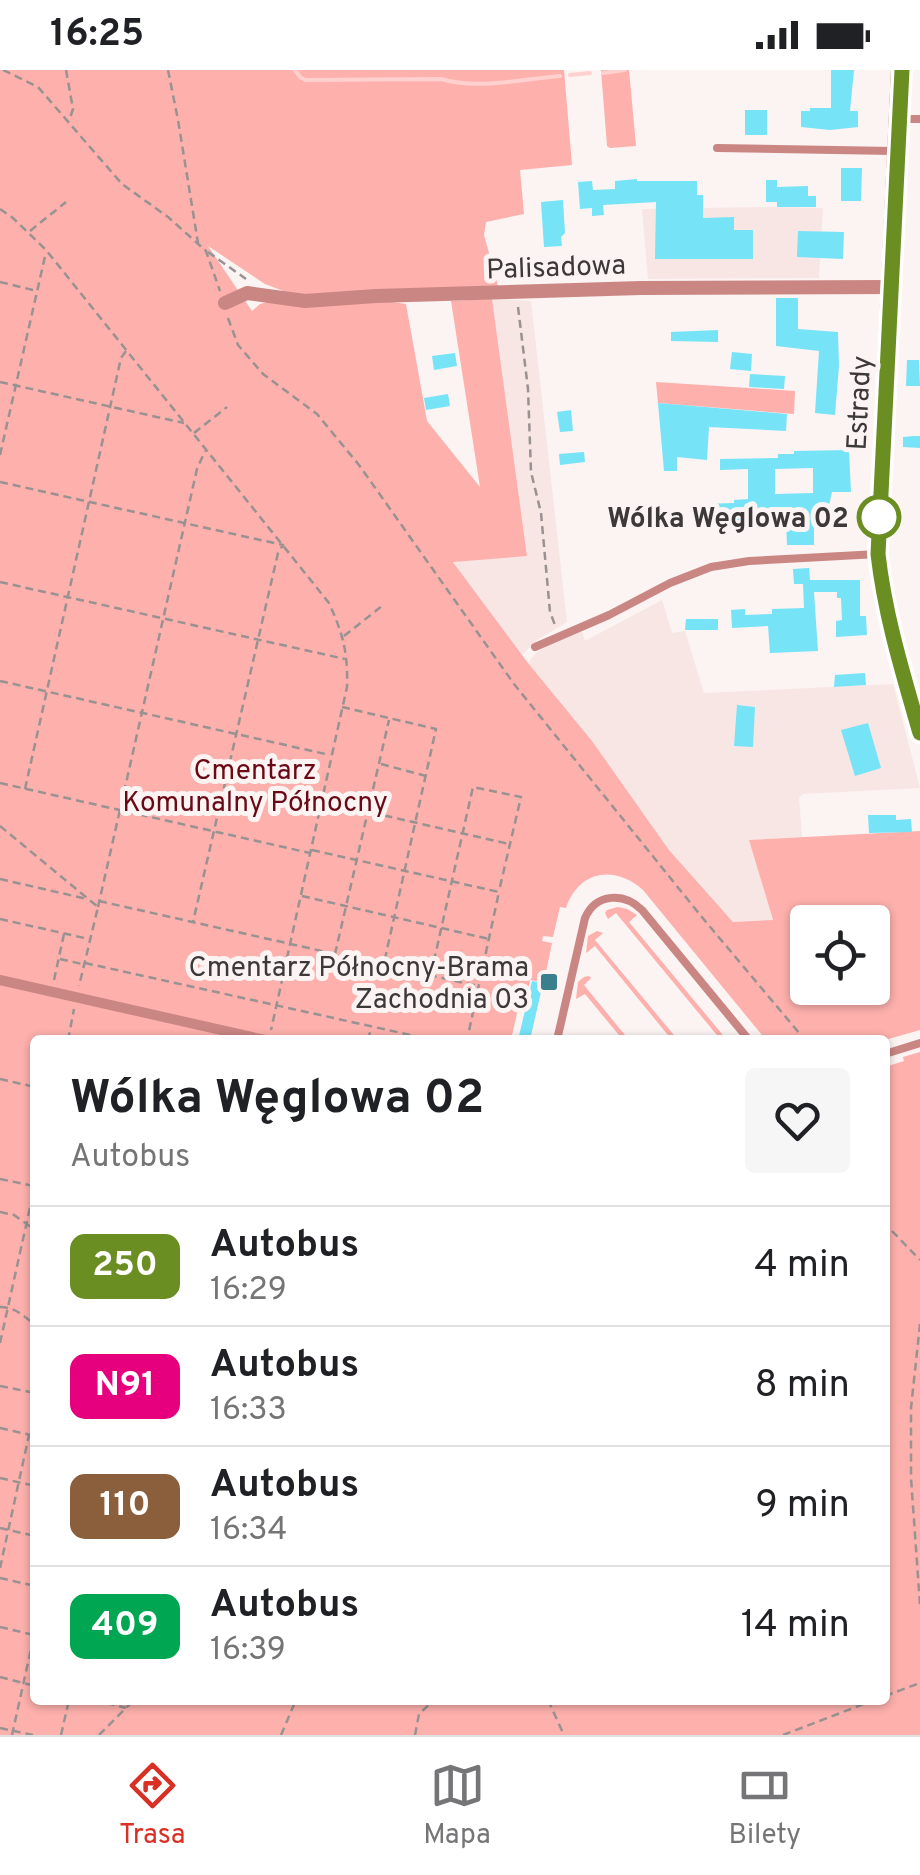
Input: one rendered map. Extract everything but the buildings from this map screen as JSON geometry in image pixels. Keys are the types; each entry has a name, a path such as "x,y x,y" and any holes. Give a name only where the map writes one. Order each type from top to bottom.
{"main road":[{"name":"Estrady","path":"902,70 909,119 898,151 878,554 882,591 920,733"}],"street":[{"name":"Palisadowa","path":"225,303 247,292 305,301 669,287 892,287"},
{"path":"0,980 245,1035"}],"lane":[{"path":"717,148 898,151"},
{"path":"535,646 670,582 711,568 749,561 878,554"},
{"path":"558,1035 585,918 598,900 616,897 642,910 745,1035"},
{"path":"890,1052 920,1043"}],"path":[{"path":"3,70 38,86 122,184 206,251 256,284"},
{"path":"66,70 72,109 68,121"},
{"path":"168,70 198,244"},
{"path":"29,232 66,202"},
{"path":"0,209 46,250 329,602 342,637 348,660 347,687 268,1035"},
{"path":"0,455 46,250"},
{"path":"206,251 238,345 263,374 317,414 359,465 514,684 801,1035"},
{"path":"0,282 37,291"},
{"path":"516,292 528,389 532,472 550,612 554,623 564,632"},
{"path":"25,788 121,358 126,350"},
{"path":"0,382 185,424"},
{"path":"193,434 227,407"},
{"path":"69,1035 197,469 206,450"},
{"path":"0,482 282,545"},
{"path":"193,922 282,545"},
{"path":"0,582 348,660"},
{"path":"342,637 382,606"},
{"path":"0,681 331,756"},
{"path":"342,707 436,729 384,965"},
{"path":"336,954 389,718"},
{"path":"380,764 426,776"},
{"path":"0,783 499,892"},
{"path":"431,976 474,787 521,797 467,1035"},
{"path":"321,801 510,844"},
{"path":"0,826 98,904 478,986"},
{"path":"0,880 88,899"},
{"path":"300,895 489,938"},
{"path":"0,919 90,940"},
{"path":"51,992 64,934"},
{"path":"59,959 411,1035"},
{"path":"369,1035 371,1026"},
{"path":"0,1079 30,1086"},
{"path":"0,1178 30,1185"},
{"path":"0,1343 30,1210"},
{"path":"0,1212 14,1214 30,1226"},
{"path":"890,1228 920,1260"},
{"path":"0,1307 18,1311 30,1320"},
{"path":"920,1324 911,1425 911,1478 920,1605"},
{"path":"1,1385 30,1392"},
{"path":"0,1428 30,1435"},
{"path":"0,1568 30,1442"},
{"path":"0,1478 30,1485"},
{"path":"0,1528 30,1535"},
{"path":"0,1578 30,1585"},
{"path":"0,1627 30,1632"},
{"path":"12,1733 30,1654"},
{"path":"0,1677 30,1685"},
{"path":"890,1694 920,1683"},
{"path":"61,1735 69,1705"},
{"path":"121,1705 126,1708"},
{"path":"99,1735 129,1705"},
{"path":"282,1735 294,1705"},
{"path":"415,1735 419,1714 429,1705"},
{"path":"550,1705 564,1735"},
{"path":"783,1735 861,1705"},
{"path":"0,1728 32,1735"}],"shaded area":[{"path":"823,208 819,278 648,279 642,209"},
{"path":"492,299 531,301 567,622 537,640 522,655 453,561 527,555"},
{"path":"662,600 672,633 685,631 704,693 893,684 920,788 802,794 802,837 750,840 773,921 733,922 669,850 592,741 528,663 536,653 562,637 582,631 585,641"}],"green space":[{"name":"Cmentarz Komunalny Północny","path":"0,70 564,70 572,165 520,170 524,214 486,222 484,235 498,286 294,295 265,284 208,246 252,311 275,300 406,304 427,421 480,487 451,301 492,299 527,556 453,562 592,741 669,850 733,922 773,920 749,840 920,831 920,1030 890,1039 890,1035 762,1035 643,890 610,875 589,879 572,895 566,908 560,907 553,937 543,936 542,941 552,943 544,982 530,980 527,997 521,996 512,1035 30,1035 30,1705 890,1705 890,1065 920,1052 920,1735 0,1735"},
{"path":"601,70 629,70 636,146 607,146"},
{"path":"656,382 795,391 794,414 658,403"},
{"path":"618,907 637,915 629,922 723,1035 717,1035 616,913 608,919 607,910"},
{"path":"597,931 603,933 595,940 674,1035 668,1035 595,946 586,953 588,936"},
{"path":"584,977 591,978 584,985 625,1035 619,1035 585,994 576,999 578,982"}],"waterway":[{"path":"295,70 305,80 441,79 485,84 560,76"},
{"path":"603,73 625,70"},
{"path":"570,75 590,73"}],"bus line":[{"name":"250","path":"902,70 878,554 882,591 920,733"}],"place":[{"name":"Wólka Węglowa 02","path":"879,517"},
{"name":"Cmentarz Północny-Brama Zachodnia 03","path":"549,982"}]}
